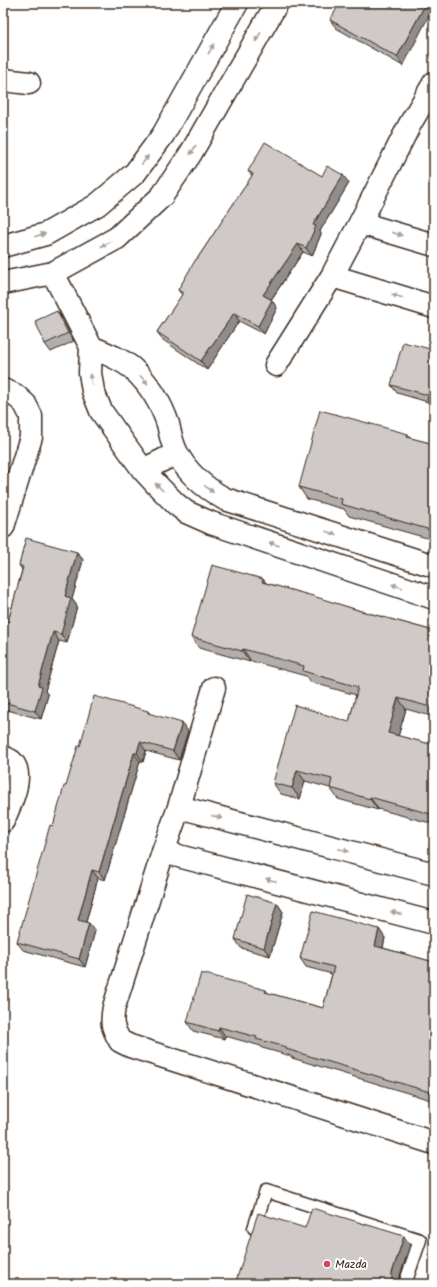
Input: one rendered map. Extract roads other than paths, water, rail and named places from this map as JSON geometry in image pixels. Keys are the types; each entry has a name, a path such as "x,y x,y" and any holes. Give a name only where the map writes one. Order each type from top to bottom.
{"street":[{"path":"3,246 46,234 97,206 135,173 163,135 237,3"},
{"path":"3,283 53,273 117,238 162,196 191,153 277,3"},
{"path":"3,80 29,83"},
{"path":"276,365 332,276 410,124 434,83"},
{"path":"360,223 434,245"},
{"path":"53,273 91,347 90,373 93,391 101,411 144,470 176,504 186,512 211,523 434,598"},
{"path":"332,276 434,307"},
{"path":"91,347 113,357 133,369 149,386 161,405 177,453 194,477 212,492 225,499 434,566"},
{"path":"3,390 15,395 24,404 31,416 31,437 3,527"},
{"path":"144,470 177,453"},
{"path":"214,688 179,807 163,852 114,1007 112,1020 116,1034 120,1041 434,1144"},
{"path":"3,757 12,762 16,769 18,780 3,821"},
{"path":"179,807 434,874"},
{"path":"163,852 434,923"}],"lane":[{"path":"250,1241 266,1191 420,1240 405,1284"}],"place":[{"name":"Mazda","path":"327,1264"}]}
